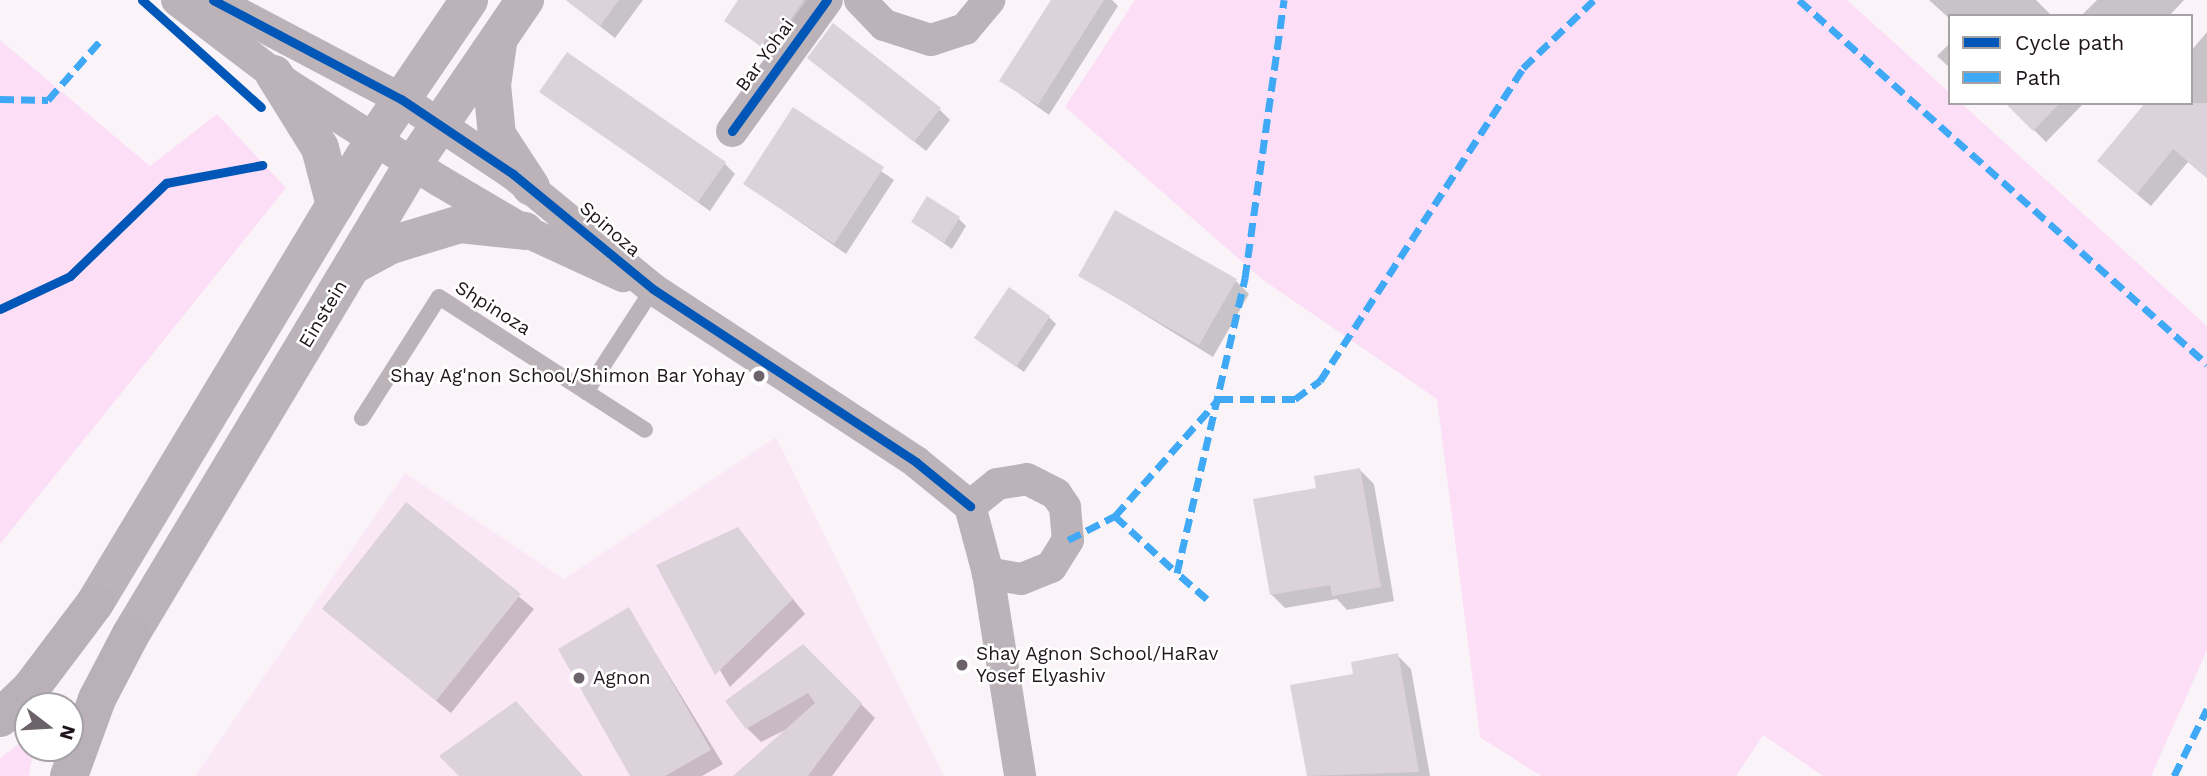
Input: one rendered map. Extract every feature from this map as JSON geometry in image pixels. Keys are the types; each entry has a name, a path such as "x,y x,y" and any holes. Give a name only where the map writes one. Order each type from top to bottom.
{"highway":[{"path":"0,718 32,688 95,603"},
{"path":"69,776 97,699 131,634"}],"main road":[{"path":"95,603 374,140 469,0"},
{"name":"Einstein","path":"131,634 413,164 525,0"},
{"path":"500,36 492,110 497,135 531,187"},
{"path":"274,74 320,148 335,205"},
{"path":"352,265 391,245 460,223 525,231"}],"street":[{"name":"Spinoza","path":"177,0 274,74 413,164 525,231 653,289"},
{"name":"Spinoza","path":"213,0 401,99 531,187 653,289 916,462 970,506"},
{"name":"Bar Yohai","path":"732,131 827,0"},
{"path":"860,0 884,26 931,40 965,29 989,0"},
{"path":"988,573 1021,579 1051,568 1068,540 1065,507 1056,494 1027,479 997,484 970,506 988,573 1020,776"}],"lane":[{"path":"586,392 653,289"},
{"name":"Shpinoza","path":"362,418 439,297 645,430"}],"shaded area":[{"path":"1135,0 1847,0 1948,91 1948,105 1963,105 2207,326 2207,650 2151,776 1823,776 1763,735 1736,776 1541,776 1480,737 1437,399 1263,280 1065,107"},
{"path":"0,40 150,166 217,114 286,188 0,544"},
{"name":"Agnon","path":"776,437 944,776 195,776 405,473 564,579"},
{"path":"14,748 14,762 32,762 29,776 0,776 0,758"}],"building":[{"path":"566,0 619,0 600,26"},
{"path":"738,0 804,0 779,36 771,30 761,46 724,21"},
{"path":"1051,0 1104,0 1038,105 999,81"},
{"path":"833,23 941,108 914,142 807,58"},
{"path":"567,52 726,162 698,202 539,92"},
{"path":"2207,103 2207,178 2173,149 2137,194 2097,161 2143,105"},
{"path":"2007,105 2058,105 2033,131"},
{"path":"793,107 884,167 834,244 743,184"},
{"path":"927,196 960,217 944,243 911,222"},
{"path":"1115,210 1237,279 1199,345 1078,276"},
{"path":"1009,287 1050,316 1016,367 974,338"},
{"path":"1360,468 1381,587 1332,596 1330,585 1270,595 1253,499 1316,488 1314,476"},
{"path":"406,502 521,594 436,701 322,609"},
{"path":"738,527 793,599 715,675 656,565"},
{"path":"629,607 711,750 665,776 630,776 558,649"},
{"path":"803,644 862,703 808,776 733,776 815,703 808,693 746,729 725,701"},
{"path":"1398,653 1419,772 1307,776 1290,685 1353,674 1351,662"},
{"path":"516,701 583,776 459,776 439,756"}],"marked path":[{"path":"1207,599 1177,573 1245,278 1284,0"},
{"path":"1068,540 1115,516 1219,399 1295,399 1320,381 1523,68 1594,0"},
{"path":"1799,0 2207,364"},
{"path":"0,99 48,100 100,41"},
{"path":"1115,516 1177,573"},
{"path":"2174,776 2207,709"}],"cycle path":[{"path":"142,0 261,107"},
{"path":"213,0 401,99 513,174 653,289 916,462 970,506"},
{"path":"732,131 827,0"},
{"path":"0,309 70,276 166,183 262,165"}],"place":[{"name":"Shay Ag'non School/Shimon Bar Yohay","path":"759,376"},
{"name":"Shay Agnon School/HaRav Yosef Elyashiv","path":"962,665"},
{"name":"Agnon","path":"579,678"}]}
